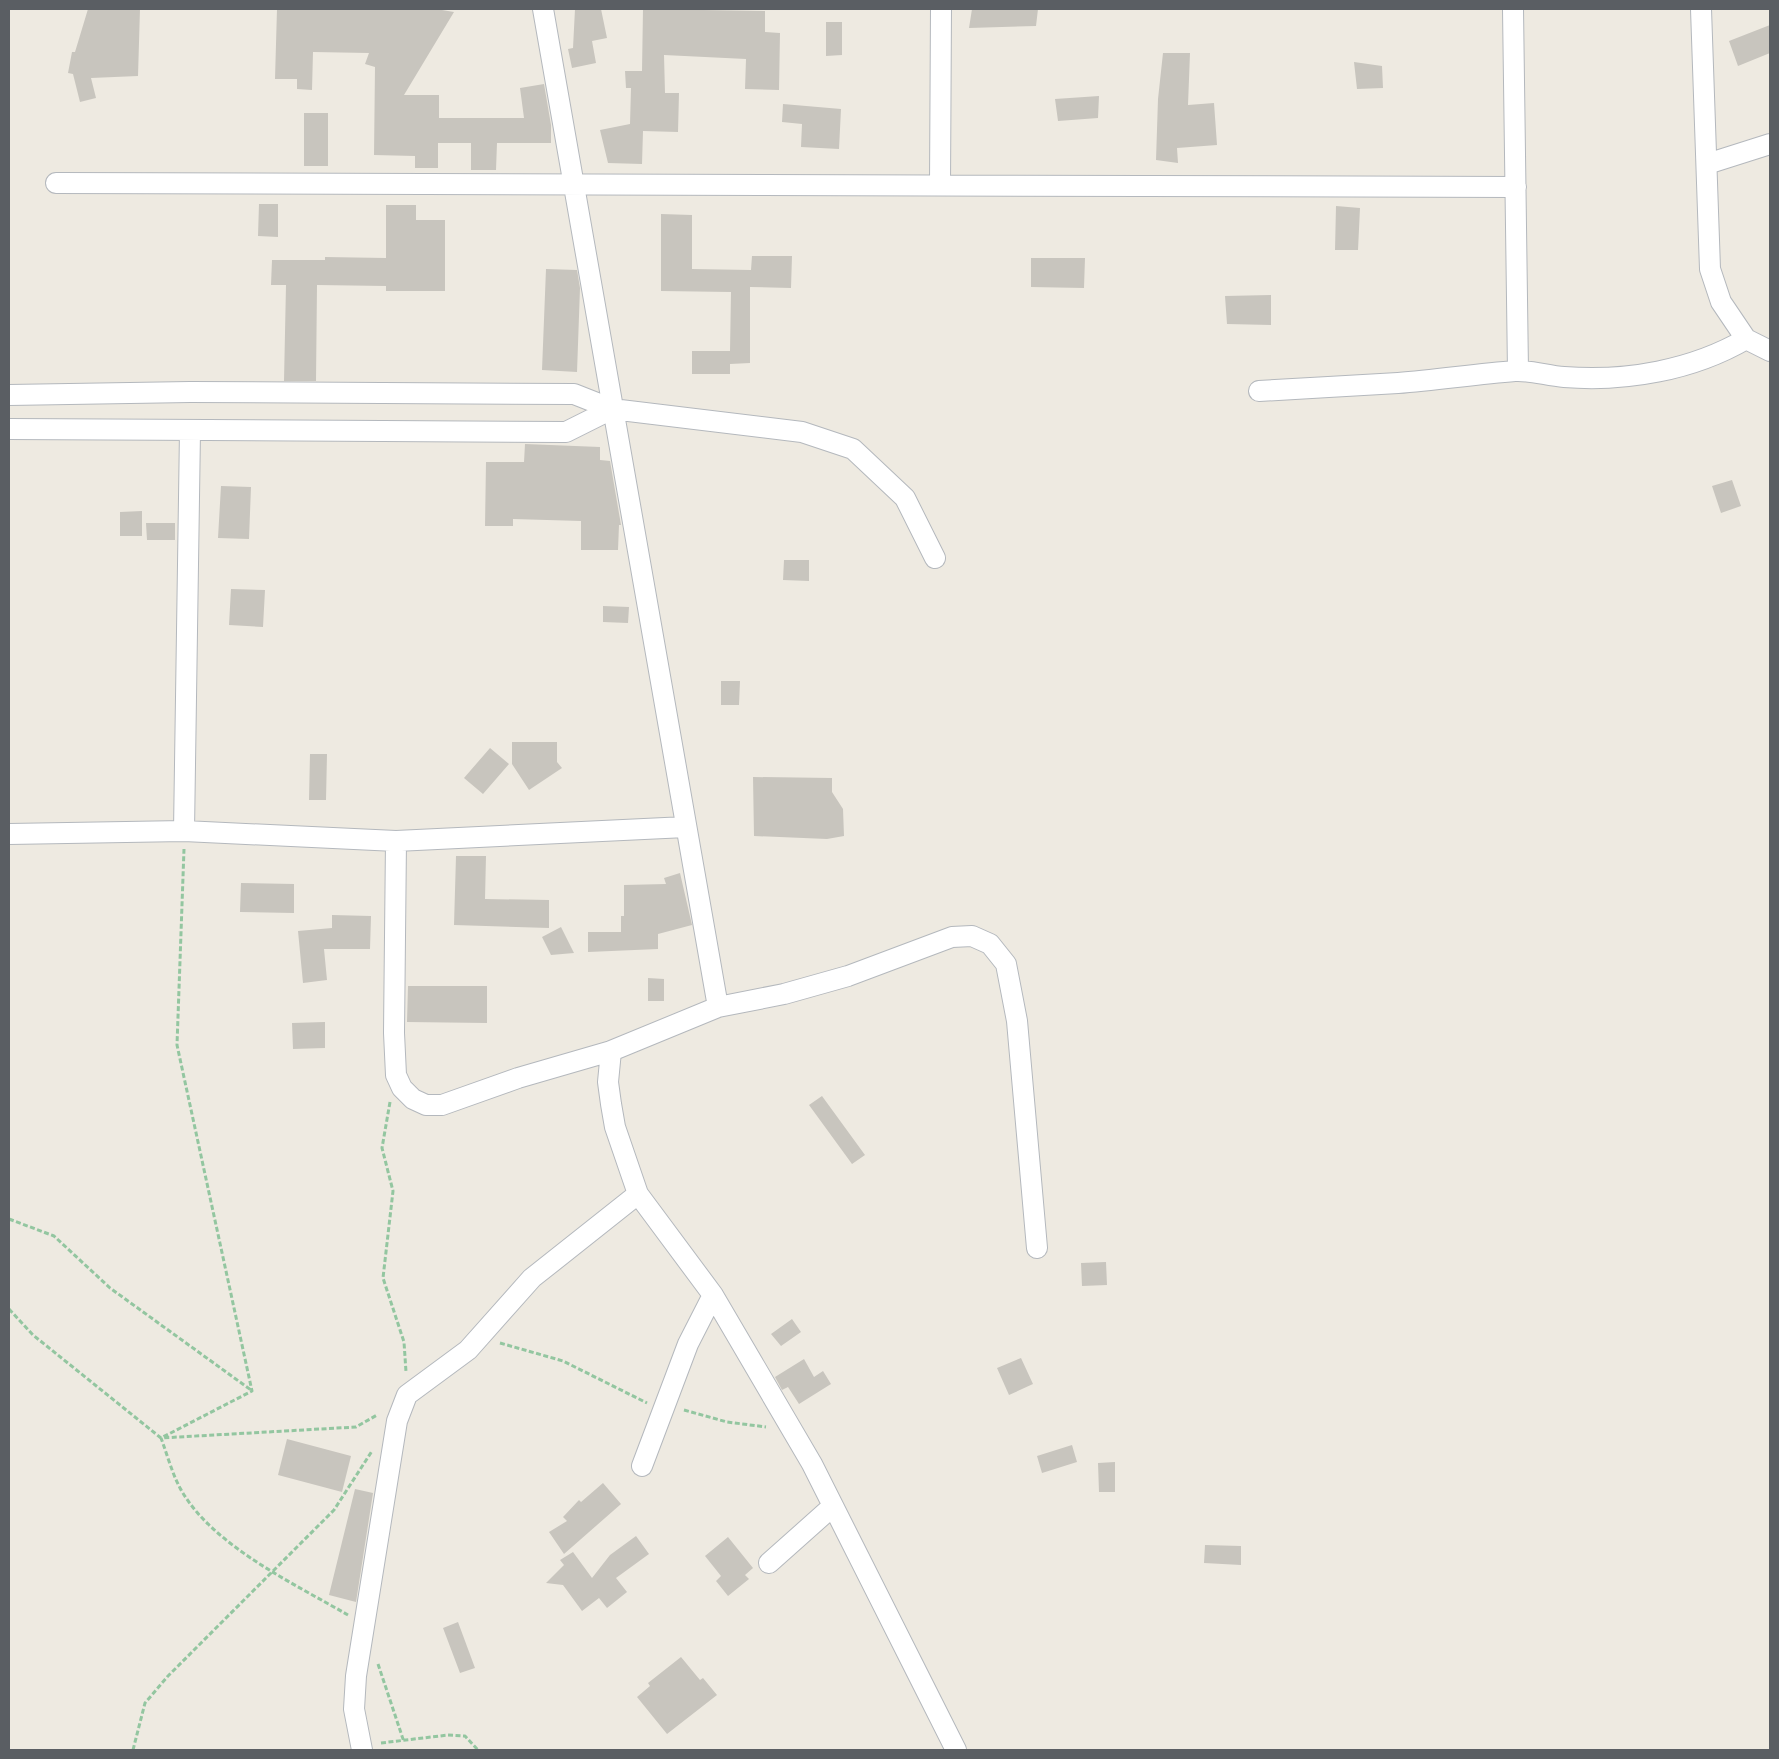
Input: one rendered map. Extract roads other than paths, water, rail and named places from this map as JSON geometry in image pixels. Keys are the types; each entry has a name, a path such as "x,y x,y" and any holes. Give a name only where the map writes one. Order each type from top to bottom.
{"street":[{"path":"543,9 718,1007"},
{"path":"940,184 941,9"},
{"path":"1513,9 1518,371"},
{"path":"1702,9 1710,269 1721,302 1746,339 1770,352"},
{"path":"1707,164 1770,144"},
{"path":"56,183 1516,187"},
{"path":"1259,391 1397,383 1518,371 1565,377 1611,377 1652,372 1701,362 1746,339"},
{"path":"9,396 190,392 574,394 612,409 802,432 853,449 905,498 935,558"},
{"path":"9,429 566,432 612,409"},
{"path":"184,831 190,431"},
{"path":"9,834 184,831 396,841 686,827"},
{"path":"396,841 394,1033 396,1075 402,1088 413,1099 426,1105 442,1105 518,1078 611,1051 718,1007 784,994 848,976 952,937 972,936 990,944 1006,964 1017,1021 1037,1248"},
{"path":"611,1051 608,1082 615,1127 638,1194 713,1295 812,1464 956,1750"},
{"path":"362,1747 354,1708 356,1676 366,1626 397,1422 407,1394 468,1350 532,1278 638,1194"},
{"path":"642,1466 688,1344 713,1295"},
{"path":"769,1563 833,1506"}]}
